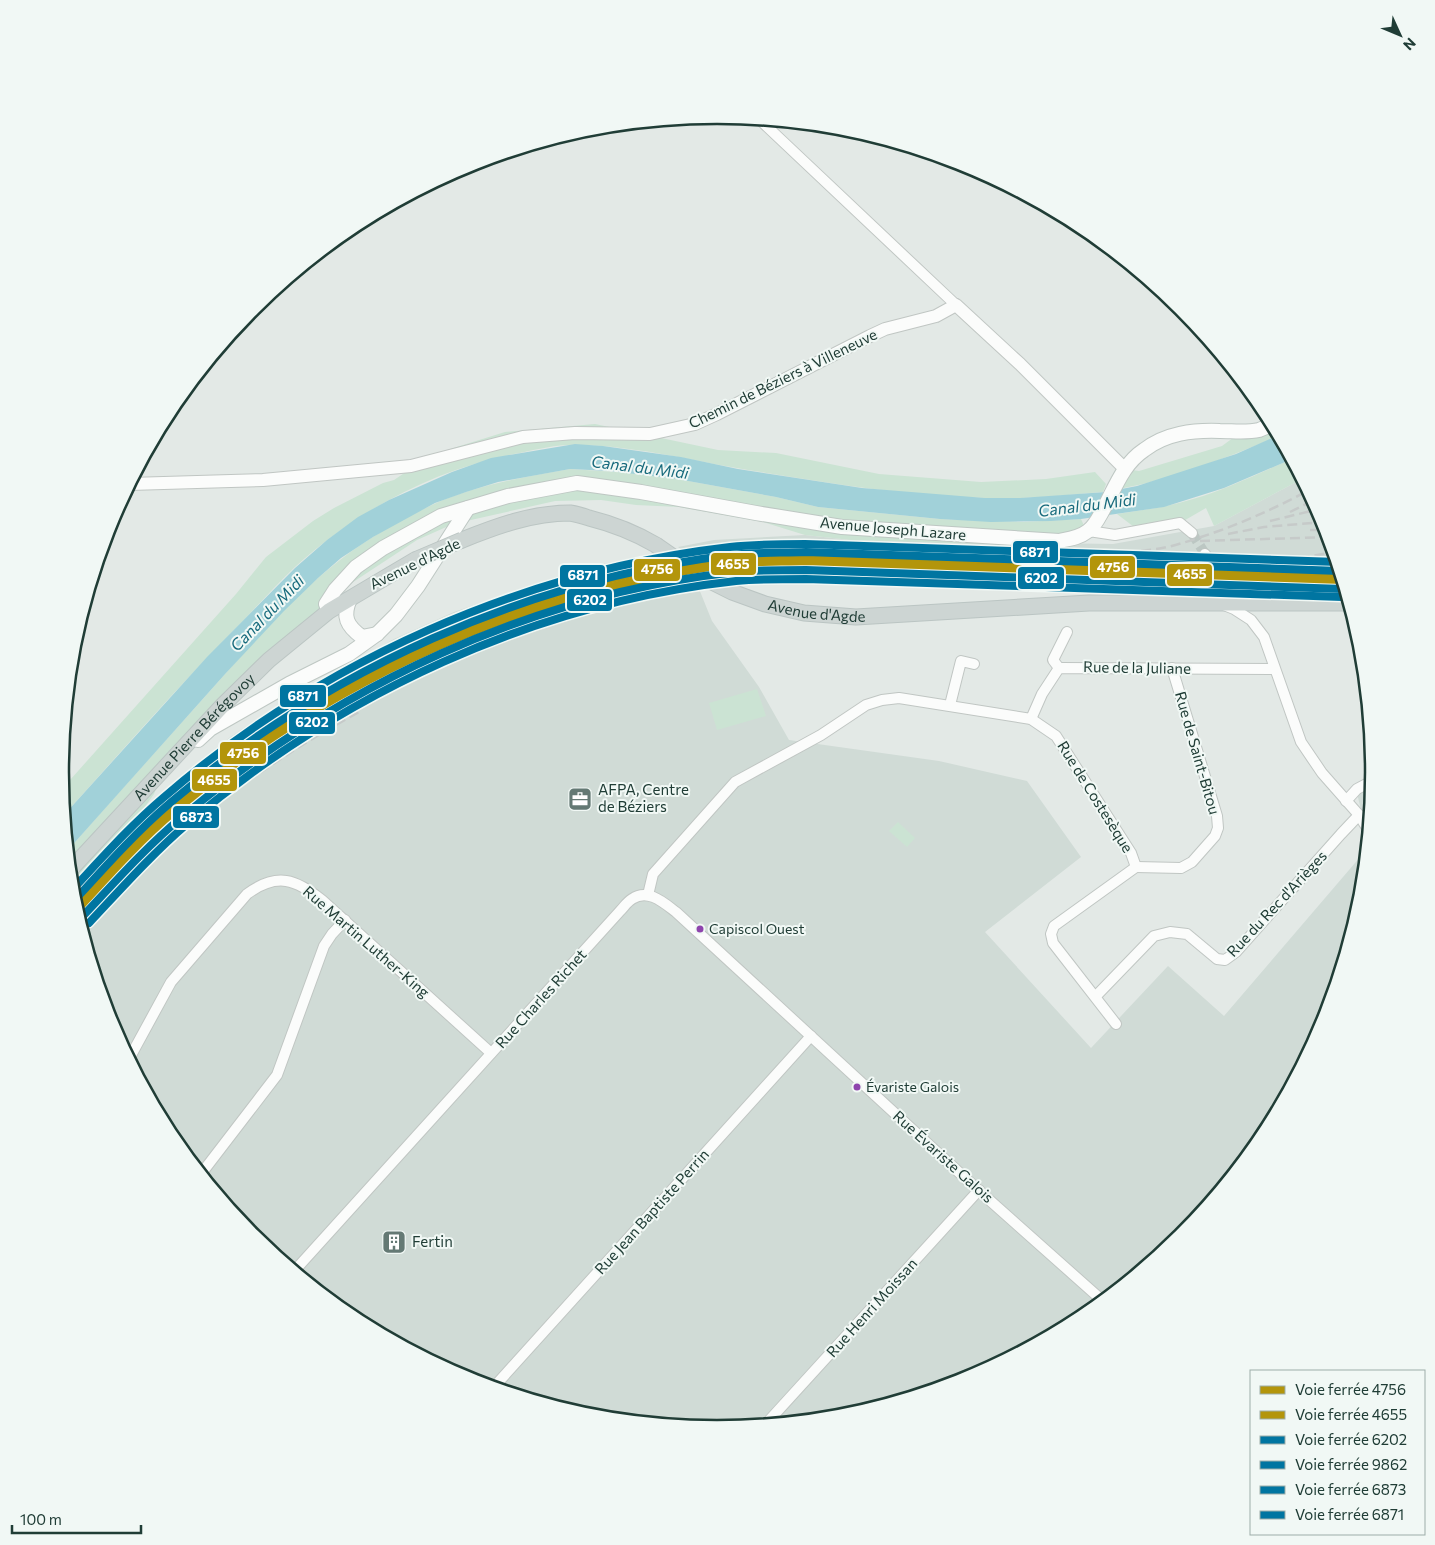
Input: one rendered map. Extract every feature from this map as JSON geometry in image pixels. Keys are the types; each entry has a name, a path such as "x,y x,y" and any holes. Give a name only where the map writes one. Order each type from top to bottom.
{"main road":[{"path":"1093,527 1122,474 1132,460 1157,441 1174,434 1199,431 1241,432 1259,430 1266,427"},
{"name":"Avenue Joseph Lazare","path":"329,611 326,604 335,590 356,567 383,548 441,516 508,496 577,483 842,527 1059,541 1075,538 1093,527"},
{"path":"162,769 210,729 289,684 349,654 377,634 396,615 418,586 468,508"},
{"name":"Avenue d'Agde","path":"329,611 415,560 462,540 500,525 540,515 572,513 634,532 702,576 732,592 765,604 804,613 856,617 1089,603 1343,603"},
{"path":"350,598 346,608 346,618 352,630 362,637 377,634"},
{"name":"Avenue Pierre Bérégovoy","path":"75,864 162,769 269,660 329,611"}],"street":[{"path":"766,126 1020,364 1122,474"},
{"name":"Chemin de Béziers à Villeneuve","path":"137,484 263,480 352,472 411,466 523,437 575,433 650,434 668,431 695,424 710,417 885,329 936,316 956,305"},
{"path":"1093,527 1096,533 1115,534 1180,523 1192,533"},
{"path":"1205,554 1221,583 1233,590 1340,592"},
{"path":"1218,603 1234,609 1251,620 1264,637 1301,742 1322,773 1364,823"},
{"path":"1031,720 1042,694 1059,668 1053,660 1067,632"},
{"path":"950,705 961,661 974,664"},
{"name":"Rue de la Juliane","path":"1059,668 1274,669"},
{"name":"Rue de Saint-Bitou","path":"1136,867 1181,868 1192,862 1215,836 1218,828 1172,668"},
{"name":"Rue de Costesèque","path":"648,895 653,874 735,782 821,735 866,705 882,700 899,698 1031,720 1056,736 1131,853 1136,867"},
{"path":"1346,800 1357,789 1366,784"},
{"name":"Rue du Rec d'Arièges","path":"1096,996 1154,936 1170,932 1188,934 1217,959 1225,960 1236,952 1359,815"},
{"path":"1116,1024 1053,943 1051,934 1054,926 1136,867"},
{"name":"Rue Martin Luther-King","path":"133,1052 171,982 247,894 258,886 279,881 300,884 323,900 491,1053"},
{"name":"Rue Évariste Galois","path":"648,895 663,902 676,912 1098,1297"},
{"name":"Rue Charles Richet","path":"298,1267 632,899 648,895"},
{"path":"205,1169 278,1075 324,946 345,920"},
{"name":"Rue Jean Baptiste Perrin","path":"498,1383 811,1036"},
{"name":"Rue Henri Moissan","path":"770,1419 979,1190"}],"shaded area":[{"path":"1297,482 1317,524 1337,582 1196,581 1112,577 822,571 769,571 717,575 678,547 714,540 805,535 851,540 1113,544 1214,526"},
{"path":"659,552 695,579 712,621 759,687 789,740 939,761 1027,781 1081,857 985,932 1091,1048 1168,966 1224,1016 1361,856 1354,899 1344,940 1332,981 1317,1021 1279,1097 1257,1133 1205,1200 1176,1231 1145,1260 1078,1312 1042,1334 966,1372 926,1387 844,1409 760,1420 718,1421 675,1420 591,1409 509,1387 469,1372 393,1334 357,1312 290,1260 259,1231 230,1200 178,1133 136,1059 118,1021 103,981 80,894 100,872 92,864 180,778 229,738 281,703 394,639 454,612 585,568"},
{"path":"1366,784 1364,823 1356,789"}],"green space":[{"path":"1264,423 1273,438 1218,461 1158,480 1119,489 1125,469 1139,471 1222,446 1241,432"},
{"path":"595,424 718,450 776,453 879,474 981,482 1046,479 1095,472 1106,484 1103,492 1044,497 1000,498 928,495 817,481 625,448 579,445 535,450 458,469 400,494 345,527 319,546 278,584 187,679 70,809 69,781 236,594 266,557 313,521 334,508 383,483 394,480 431,455 505,432"},
{"path":"1286,462 1297,482 1214,526 1206,508 1180,523 1138,530 1117,514 1165,506 1231,486"},
{"path":"570,469 631,473 677,479 776,497 818,507 940,519 1023,522 1081,519 1085,528 1030,545 851,540 805,535 763,522 679,507 636,505 601,500 555,501 453,524 417,540 341,590 163,769 154,794 137,818 92,864 78,882 73,845 251,645 303,592 351,552 398,523 434,504 450,497 518,479"},
{"path":"757,689 766,716 717,730 709,703"},
{"path":"898,822 915,838 907,847 889,831"}],"water":[{"name":"Canal du Midi","path":"1273,438 1286,462 1224,488 1164,507 1081,519 1051,521 991,522 940,519 818,507 776,497 677,479 610,471 570,469 498,482 466,492 435,503 373,537 341,558 318,578 226,673 73,845 70,809 207,657 295,568 327,540 358,517 389,500 452,472 491,458 575,444 603,446 681,457 738,469 862,488 985,498 1020,498 1106,492 1137,486 1236,454"}],"waterway":[{"path":"163,831 167,835"}],"tunnel":[{"path":"1192,533 1205,554"}],"railway":[{"path":"104,859 189,778 220,753 281,710 346,671 414,637 483,608 532,591 654,560 715,549 756,545 838,545 1074,553 1107,553 1156,549 1229,527 1302,493"},
{"path":"1290,512 1307,503"},
{"path":"1270,521 1311,511"},
{"path":"1228,534 1264,527 1316,523"},
{"path":"1310,530 1319,530"},
{"path":"1200,541 1322,537"},
{"path":"1285,561 1328,553"},
{"path":"998,563 1053,562 1080,559"},
{"path":"1084,560 1333,567"},
{"path":"88,926 143,867 210,809 283,757 359,712"}],"rail line":[{"name":"6871","path":"78,883 127,831 163,798 224,749 289,704 357,665 428,630 501,601 576,577 653,559 730,547 777,544 1331,562"},
{"name":"9862","path":"80,894 157,814 231,755 296,711 363,672 432,638 504,610 578,586 653,568 730,555 806,552 1334,571"},
{"name":"4756","path":"81,899 127,851 183,799 223,767 276,729 333,694 392,662 453,633 516,608 580,587 644,572 709,561 782,557 1335,574"},
{"name":"4655","path":"82,904 137,846 176,810 237,762 301,719 367,681 436,647 507,619 580,595 655,577 731,564 806,561 1337,580"},
{"name":"6202","path":"85,914 143,853 182,817 242,770 305,727 372,688 441,654 512,625 585,601 660,583 736,572 780,570 1339,589"},
{"name":"6873","path":"89,923 174,835 247,777 309,734 375,695 444,662 515,633 587,610 661,592 736,581 771,579 1342,597"}],"place":[{"name":"AFPA, Centre de Béziers","path":"580,799"},
{"name":"Capiscol Ouest","path":"700,929"},
{"name":"Évariste Galois","path":"857,1087"},
{"name":"Fertin","path":"394,1242"}]}
